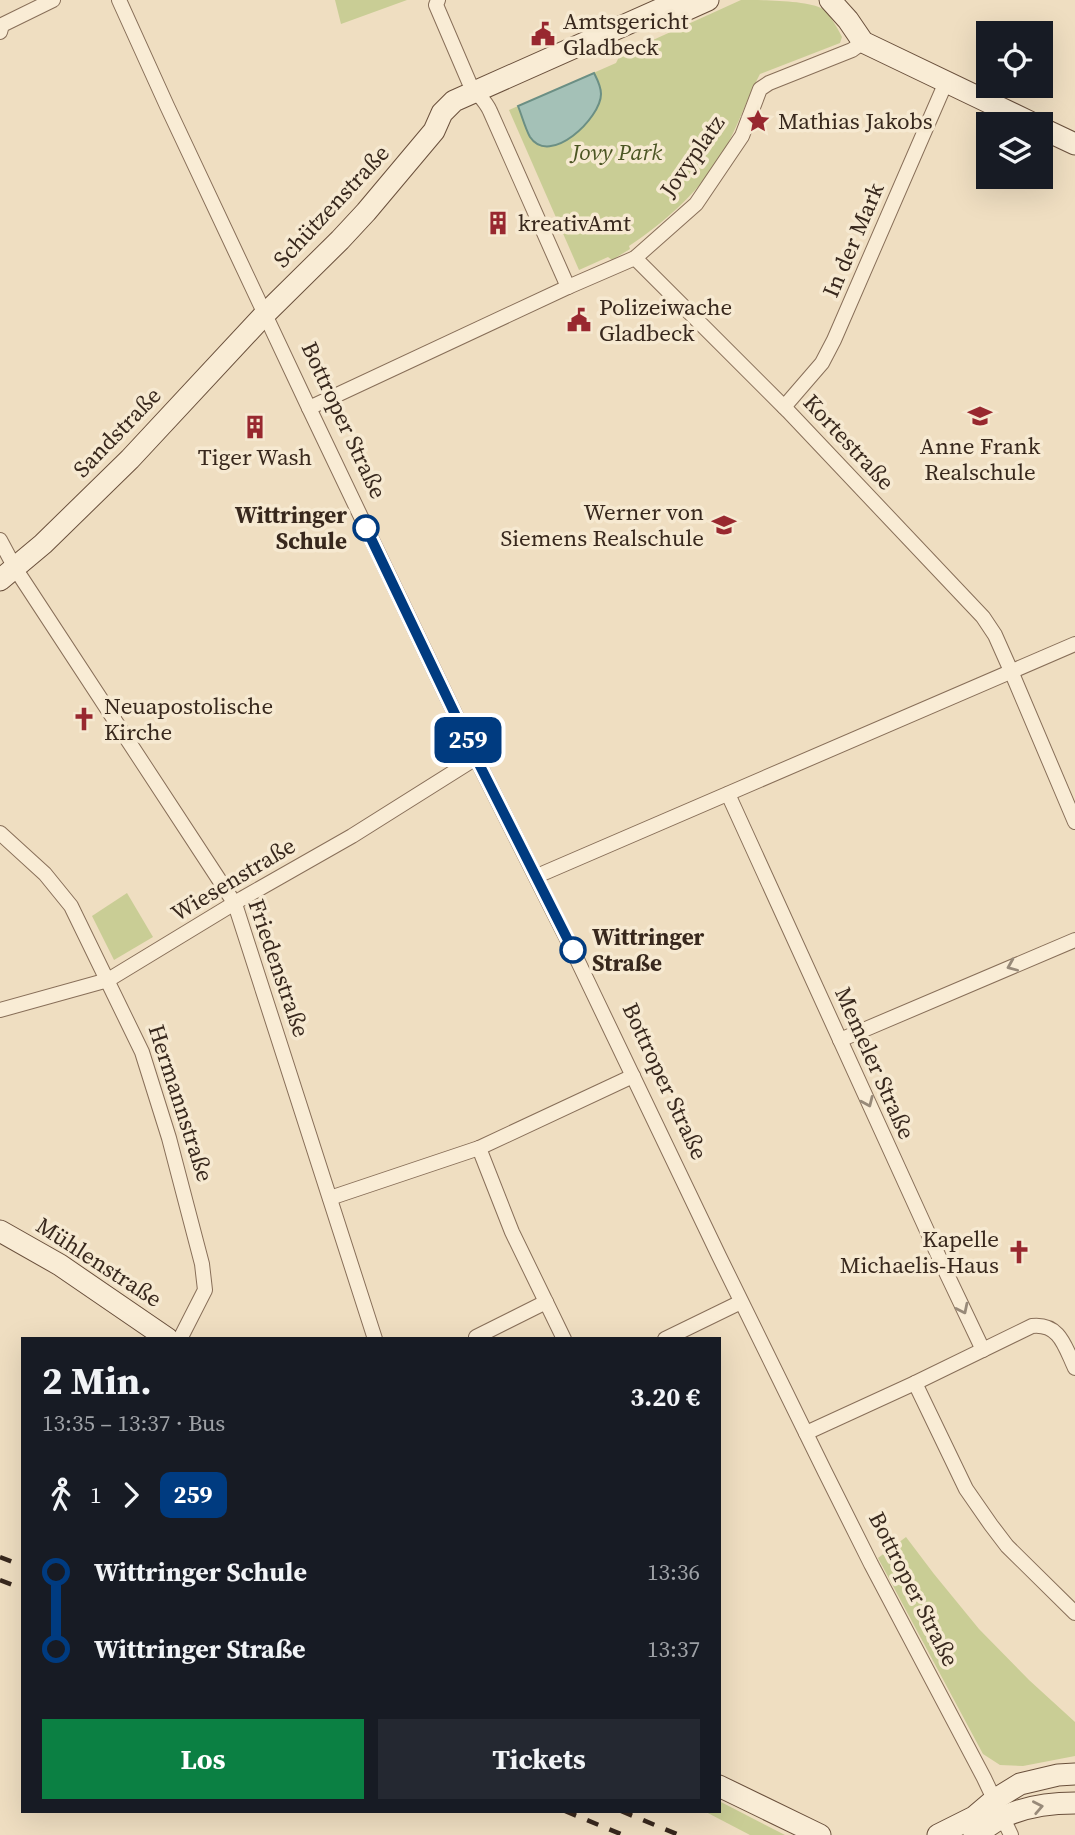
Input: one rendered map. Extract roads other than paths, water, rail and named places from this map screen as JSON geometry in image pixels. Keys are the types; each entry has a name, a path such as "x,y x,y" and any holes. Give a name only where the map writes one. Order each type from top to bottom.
{"main road":[{"name":"Schützenstraße","path":"480,96 681,0"},
{"name":"Schützenstraße","path":"265,314 366,212 434,131 442,113 454,101 480,96 708,0"},
{"path":"830,0 844,10 863,42 1009,112"},
{"path":"1053,134 1075,144"},
{"name":"Sandstraße","path":"7,574 43,544 130,459 265,314"},
{"name":"Mühlenstraße","path":"0,1231 60,1265 165,1337"},
{"path":"1003,1817 1020,1784 1075,1774"},
{"path":"721,1787 820,1835"},
{"path":"974,1835 1003,1817 1027,1809 1075,1803"},
{"path":"937,1835 974,1816 1003,1817"}],"street":[{"path":"0,32 2,26 53,0"},
{"name":"Bottroper Straße","path":"119,0 476,758 537,876 741,1302 871,1564 1003,1817"},
{"path":"438,0 436,5 568,287"},
{"name":"Jovyplatz","path":"309,408 635,258 696,205 742,136 760,89 852,50 863,42"},
{"name":"In der Mark","path":"784,407 822,363 834,340 946,82"},
{"name":"Kortestraße","path":"635,258 784,407 975,608 995,635 1075,822"},
{"name":"Friedenstraße","path":"0,540 7,574 235,904 374,1337"},
{"path":"537,876 1075,644"},
{"name":"Wiesenstraße","path":"0,1010 108,980 352,836 476,758"},
{"name":"Memeler Straße","path":"727,794 983,1350"},
{"name":"Hermannstraße","path":"0,833 46,874 71,906 142,1052 169,1138 202,1264 205,1290 181,1337"},
{"path":"840,1040 1075,940"},
{"path":"330,1198 480,1148 632,1076"},
{"path":"480,1148 512,1231 563,1337"},
{"path":"476,1337 546,1302"},
{"path":"668,1337 741,1302"},
{"path":"806,1433 1032,1326 1042,1325 1052,1329 1059,1336 1075,1368"},
{"path":"915,1383 967,1489 991,1525 1007,1546 1075,1613"}],"water":[{"path":"594,73 601,94 593,115 573,136 561,143 539,145 530,137 518,106"}],"railway":[{"path":"0,1557 21,1565"},
{"path":"0,1580 21,1588"},
{"path":"570,1813 623,1835"},
{"path":"626,1813 679,1835"}],"place":[{"name":"Amtsgericht Gladbeck","path":"543,34"},
{"name":"Mathias Jakobs","path":"758,121"},
{"name":"kreativAmt","path":"498,223"},
{"name":"Polizeiwache Gladbeck","path":"579,320"},
{"name":"Anne Frank Realschule","path":"980,416"},
{"name":"Tiger Wash","path":"255,427"},
{"name":"Werner von Siemens Realschule","path":"724,525"},
{"name":"Wittringer Schule","path":"366,528"},
{"name":"Neuapostolische Kirche","path":"84,719"},
{"name":"Wittringer Straße","path":"573,950"},
{"name":"Kapelle Michaelis-Haus","path":"1019,1252"}],"park label":[{"name":"Jovy Park","path":"617,152"}]}
